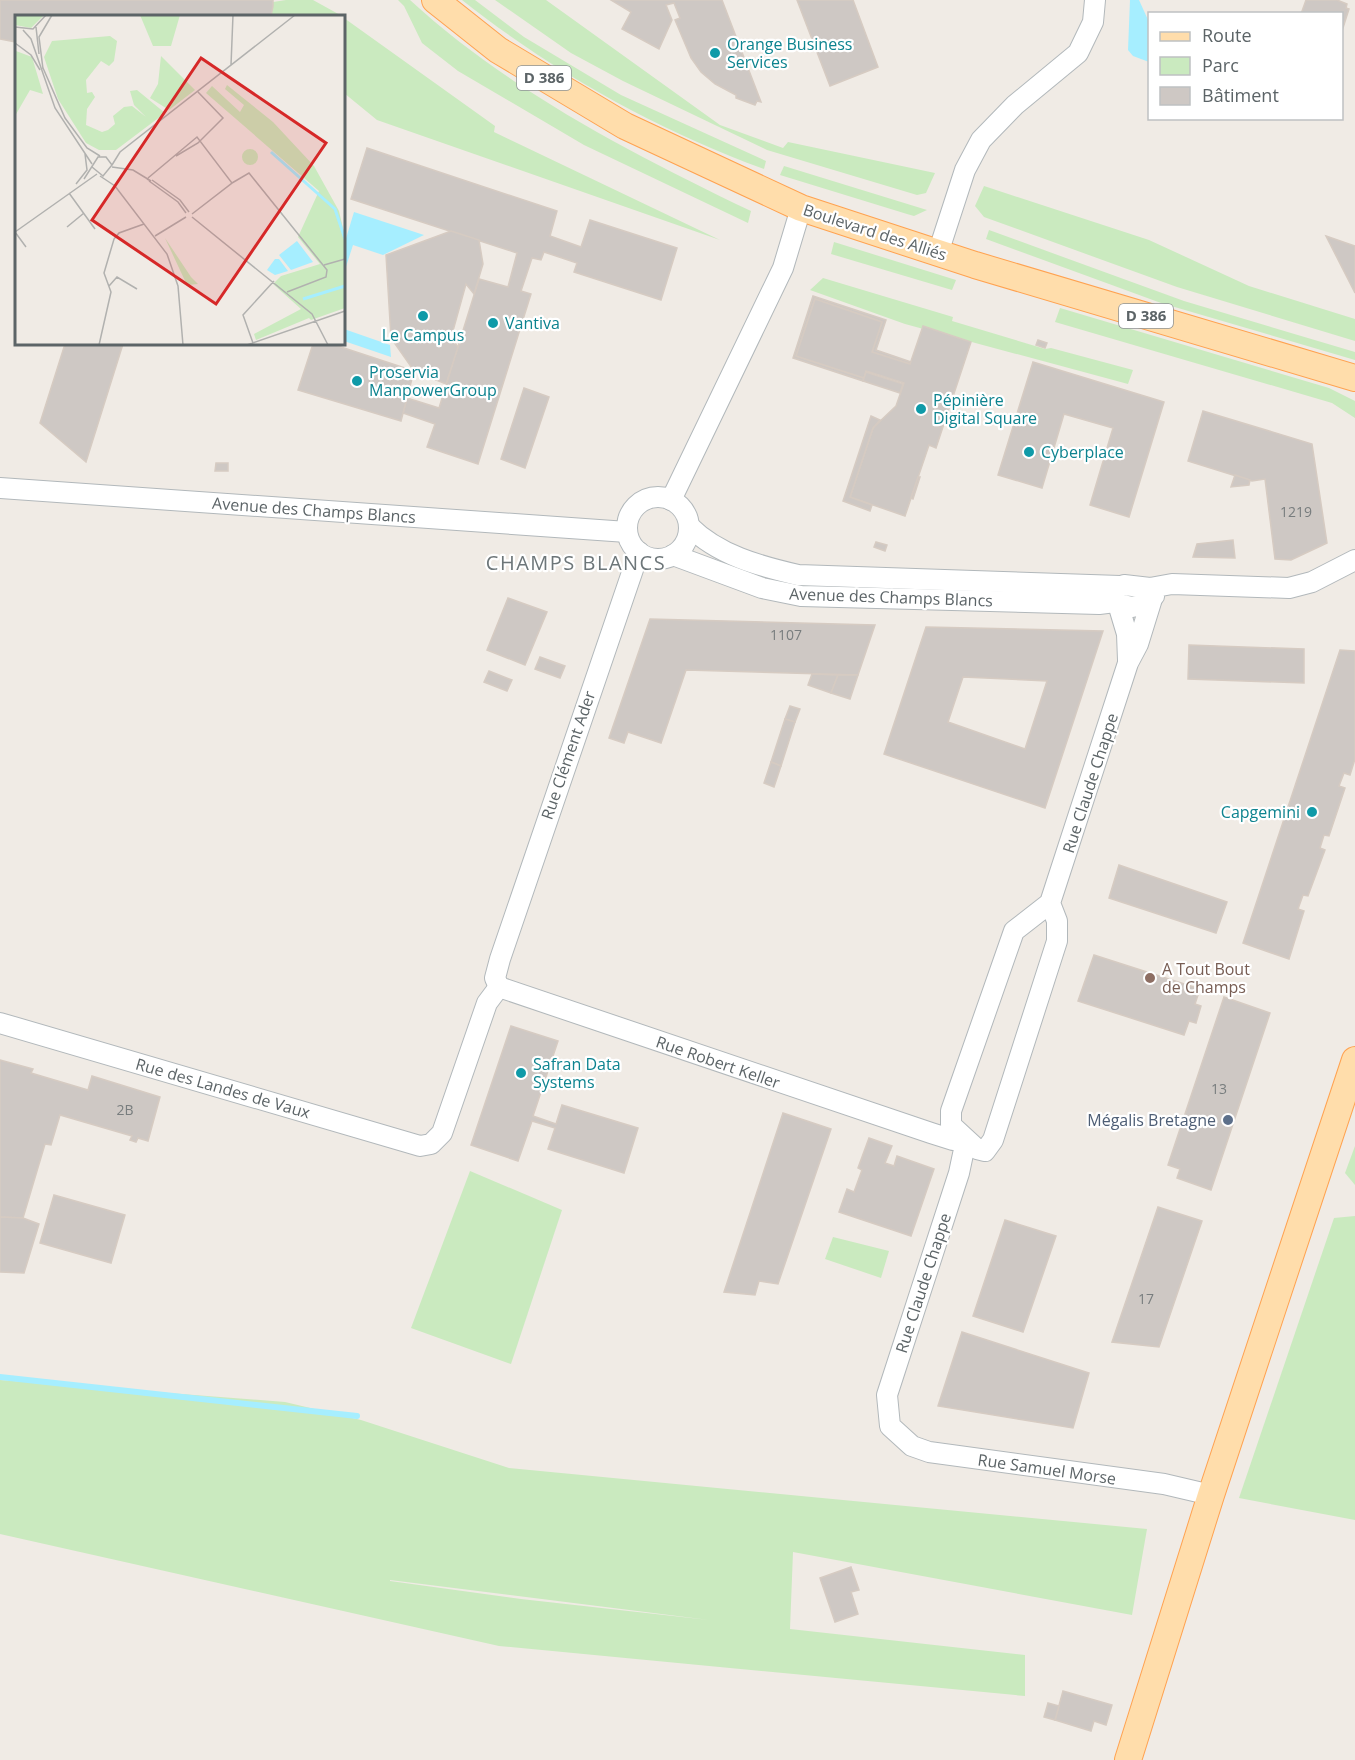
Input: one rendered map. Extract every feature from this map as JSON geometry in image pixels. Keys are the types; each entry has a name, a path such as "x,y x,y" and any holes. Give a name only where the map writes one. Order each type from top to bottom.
{"main road":[{"name":"Boulevard des Alliés","path":"435,0 498,50 625,126 801,208 938,253 1355,378"},
{"path":"1128,1760 1211,1495 1355,1060"}],"street":[{"path":"938,253 965,170 981,140 1015,105 1078,53 1093,22 1095,0"},
{"path":"671,500 783,268 801,208"},
{"name":"Avenue des Champs Blancs","path":"0,488 627,532"},
{"path":"657,497 671,500 681,508 689,526 686,540 673,555 656,559 639,552 631,544 627,532 630,514 638,504 657,497"},
{"name":"Avenue des Champs Blancs","path":"689,526 714,547 763,567 798,575 1118,597"},
{"name":"Rue Clément Ader","path":"499,987 495,978 500,959 639,552"},
{"name":"Avenue des Champs Blancs","path":"673,555 762,588 801,596 1099,604 1118,597"},
{"path":"1118,597 1150,595 1177,584 1289,588 1312,582 1355,560"},
{"name":"Rue Claude Chappe","path":"1050,903 1128,663 1138,644 1150,595"},
{"name":"Rue Claude Chappe","path":"1118,597 1127,634 1128,663"},
{"path":"1050,903 1057,921 1058,940 993,1140 985,1151 966,1140 951,1125 951,1111 1014,931 1050,903"},
{"name":"Rue Robert Keller","path":"499,987 942,1137 966,1140"},
{"name":"Rue des Landes de Vaux","path":"0,1023 420,1146 431,1144 442,1133 487,1004 499,987"},
{"name":"Rue Claude Chappe","path":"890,1426 887,1395 959,1173 966,1140"},
{"name":"Rue Samuel Morse","path":"890,1426 912,1446 929,1452 1164,1484 1211,1495"}],"green space":[{"path":"313,0 340,15 271,15 273,2"},
{"path":"398,0 410,0 488,63 573,118 661,167 751,211 748,223 584,145 458,71 422,43 404,6"},
{"path":"462,0 475,0 524,37 621,95 766,161 764,169 684,136 606,97 532,51"},
{"path":"495,0 546,0 720,125 783,148 788,142 935,173 926,193 917,195 767,150 623,81 571,53"},
{"path":"345,19 495,126 494,132 720,240 377,120 345,94"},
{"path":"784,166 927,210 914,216 780,175"},
{"path":"984,186 1149,240 1249,286 1355,319 1355,341 1177,287 984,217 975,206"},
{"path":"989,230 1184,301 1355,352 1355,360 1161,303 986,239"},
{"path":"834,242 956,280 952,290 831,254"},
{"path":"823,278 953,317 952,321 1045,349 1051,348 1133,370 1128,384 905,324 810,290"},
{"path":"1060,308 1329,388 1355,401 1355,418 1332,403 1055,322"},
{"path":"1355,1146 1355,1185 1345,1173"},
{"path":"470,1171 562,1210 511,1364 411,1328"},
{"path":"1355,1216 1355,1520 1239,1498 1334,1218"},
{"path":"833,1237 889,1251 881,1278 825,1259"},
{"path":"0,1380 285,1402 361,1420 509,1468 1147,1529 1132,1615 793,1552 790,1629 1025,1655 1025,1696 499,1646 0,1534","holes":["390,1580 709,1620 521,1599"]}],"water":[{"path":"1130,0 1139,0 1148,20 1148,62 1133,56 1128,50"},
{"path":"354,212 424,235 383,255 353,245 345,270 345,242"},
{"path":"345,329 390,345 391,357 345,341"}],"building":[{"path":"0,0 273,0 271,15 15,15 15,42 0,39"},
{"name":"Orange Business Services","path":"611,0 722,0 761,102 757,101 755,105 736,98 736,95 715,84 701,72 691,58 675,20 680,18 674,3 666,5 672,20 659,49 622,29 631,12"},
{"name":"Orange Business Services","path":"797,0 853,0 878,67 830,86"},
{"path":"1306,0 1337,0 1347,4 1346,8 1349,9 1343,28 1343,12 1302,12"},
{"name":"Vantiva","path":"367,148 557,211 550,236 581,247 590,220 677,248 661,300 574,272 577,263 544,252 541,260 532,258 521,291 531,294 478,464 427,447 435,424 403,413 407,398 439,408 479,279 508,287 517,253 351,199"},
{"name":"Le Campus","path":"451,231 479,240 483,264 474,294 466,284 451,338 458,347 446,384 414,371 391,338 386,255"},
{"path":"1326,236 1355,246 1355,293"},
{"path":"813,296 886,320 876,350 911,362 910,364 872,352 882,322 815,299 796,356 864,378 863,381 793,358"},
{"name":"Pépinière Digital Square","path":"815,299 882,322 872,352 910,364 923,326 971,342 936,448 929,445 905,516 850,497 873,428 896,406 904,383 866,371 864,378 796,356"},
{"path":"1038,340 1047,343 1045,348 1036,345"},
{"path":"65,345 123,345 86,462 40,423"},
{"name":"Proservia ManpowerGroup","path":"313,345 335,345 414,371 401,421 298,390"},
{"name":"Cyberplace","path":"1033,362 1164,402 1129,517 1090,505 1113,428 1064,414 1042,488 998,475"},
{"path":"866,372 903,384 900,393 863,381"},
{"path":"524,388 549,397 525,468 501,459"},
{"path":"1203,411 1312,444 1327,543 1291,560 1275,559 1265,479 1252,481 1188,461"},
{"path":"871,416 880,420 873,428 850,497 872,505 870,511 843,501"},
{"path":"216,463 228,463 228,471 215,471"},
{"path":"1235,475 1250,480 1249,485 1231,487"},
{"path":"918,477 920,477 913,499 911,498"},
{"path":"1233,540 1235,558 1193,557 1197,544"},
{"path":"876,542 887,545 885,551 874,547"},
{"path":"508,598 547,612 525,665 487,650"},
{"path":"650,619 875,625 858,675 686,670 661,743 628,732 624,743 609,738"},
{"path":"926,627 1103,631 1045,808 884,754","holes":["963,677 1047,681 1025,749 948,722"]},
{"path":"1189,645 1304,649 1304,683 1188,679"},
{"name":"Capgemini","path":"1340,650 1355,651 1355,759 1350,775 1344,773 1339,786 1345,788 1329,836 1324,835 1320,848 1325,850 1308,896 1303,895 1298,909 1304,911 1289,959 1243,943"},
{"path":"540,657 565,666 560,678 535,669"},
{"path":"489,671 512,680 507,691 484,682"},
{"path":"812,674 838,675 831,693 808,685"},
{"path":"838,675 858,675 850,699 831,693"},
{"path":"790,706 800,709 795,722 785,719"},
{"path":"785,719 795,722 781,766 771,762"},
{"path":"771,762 781,766 774,787 764,783"},
{"path":"1119,865 1227,902 1216,933 1109,898"},
{"path":"1094,955 1200,989 1195,1004 1201,1006 1196,1023 1189,1021 1184,1035 1078,1001"},
{"path":"1224,997 1270,1013 1211,1190 1177,1178 1180,1169 1168,1165"},
{"name":"Safran Data Systems","path":"511,1026 558,1041 533,1116 556,1124 562,1105 638,1128 624,1173 548,1149 555,1128 532,1121 518,1161 471,1145"},
{"path":"0,1060 33,1069 31,1073 88,1090 92,1076 160,1097 148,1141 138,1138 136,1142 130,1140 132,1136 60,1115 51,1145 45,1144 23,1218 0,1217"},
{"path":"783,1113 831,1129 778,1284 759,1281 755,1295 724,1292"},
{"path":"869,1138 892,1146 885,1163 894,1166 897,1156 934,1169 911,1236 839,1212 847,1189 854,1192 862,1170 858,1168"},
{"path":"54,1195 125,1215 111,1263 40,1243"},
{"path":"1158,1207 1202,1221 1159,1347 1112,1342"},
{"path":"0,1217 23,1218 39,1224 24,1273 0,1272"},
{"path":"1005,1220 1056,1236 1023,1332 973,1316"},
{"path":"962,1332 1089,1373 1073,1428 938,1406"},
{"path":"851,1567 859,1590 851,1592 858,1614 835,1622 820,1578"},
{"path":"1063,1691 1112,1705 1106,1725 1094,1721 1091,1731 1055,1720"},
{"path":"1048,1703 1059,1706 1055,1720 1044,1717"}],"waterway":[{"path":"0,1377 357,1416"}],"place":[{"name":"Orange Business Services","path":"715,53"},
{"name":"Le Campus","path":"423,316"},
{"name":"Vantiva","path":"493,323"},
{"name":"Proservia ManpowerGroup","path":"357,381"},
{"name":"Pépinière Digital Square","path":"921,409"},
{"name":"Cyberplace","path":"1029,452"},
{"name":"Capgemini","path":"1312,812"},
{"name":"A Tout Bout de Champs","path":"1150,978"},
{"name":"Safran Data Systems","path":"521,1073"},
{"name":"Mégalis Bretagne","path":"1228,1120"}],"district":[{"name":"CHAMPS BLANCS","path":"576,563"}]}
